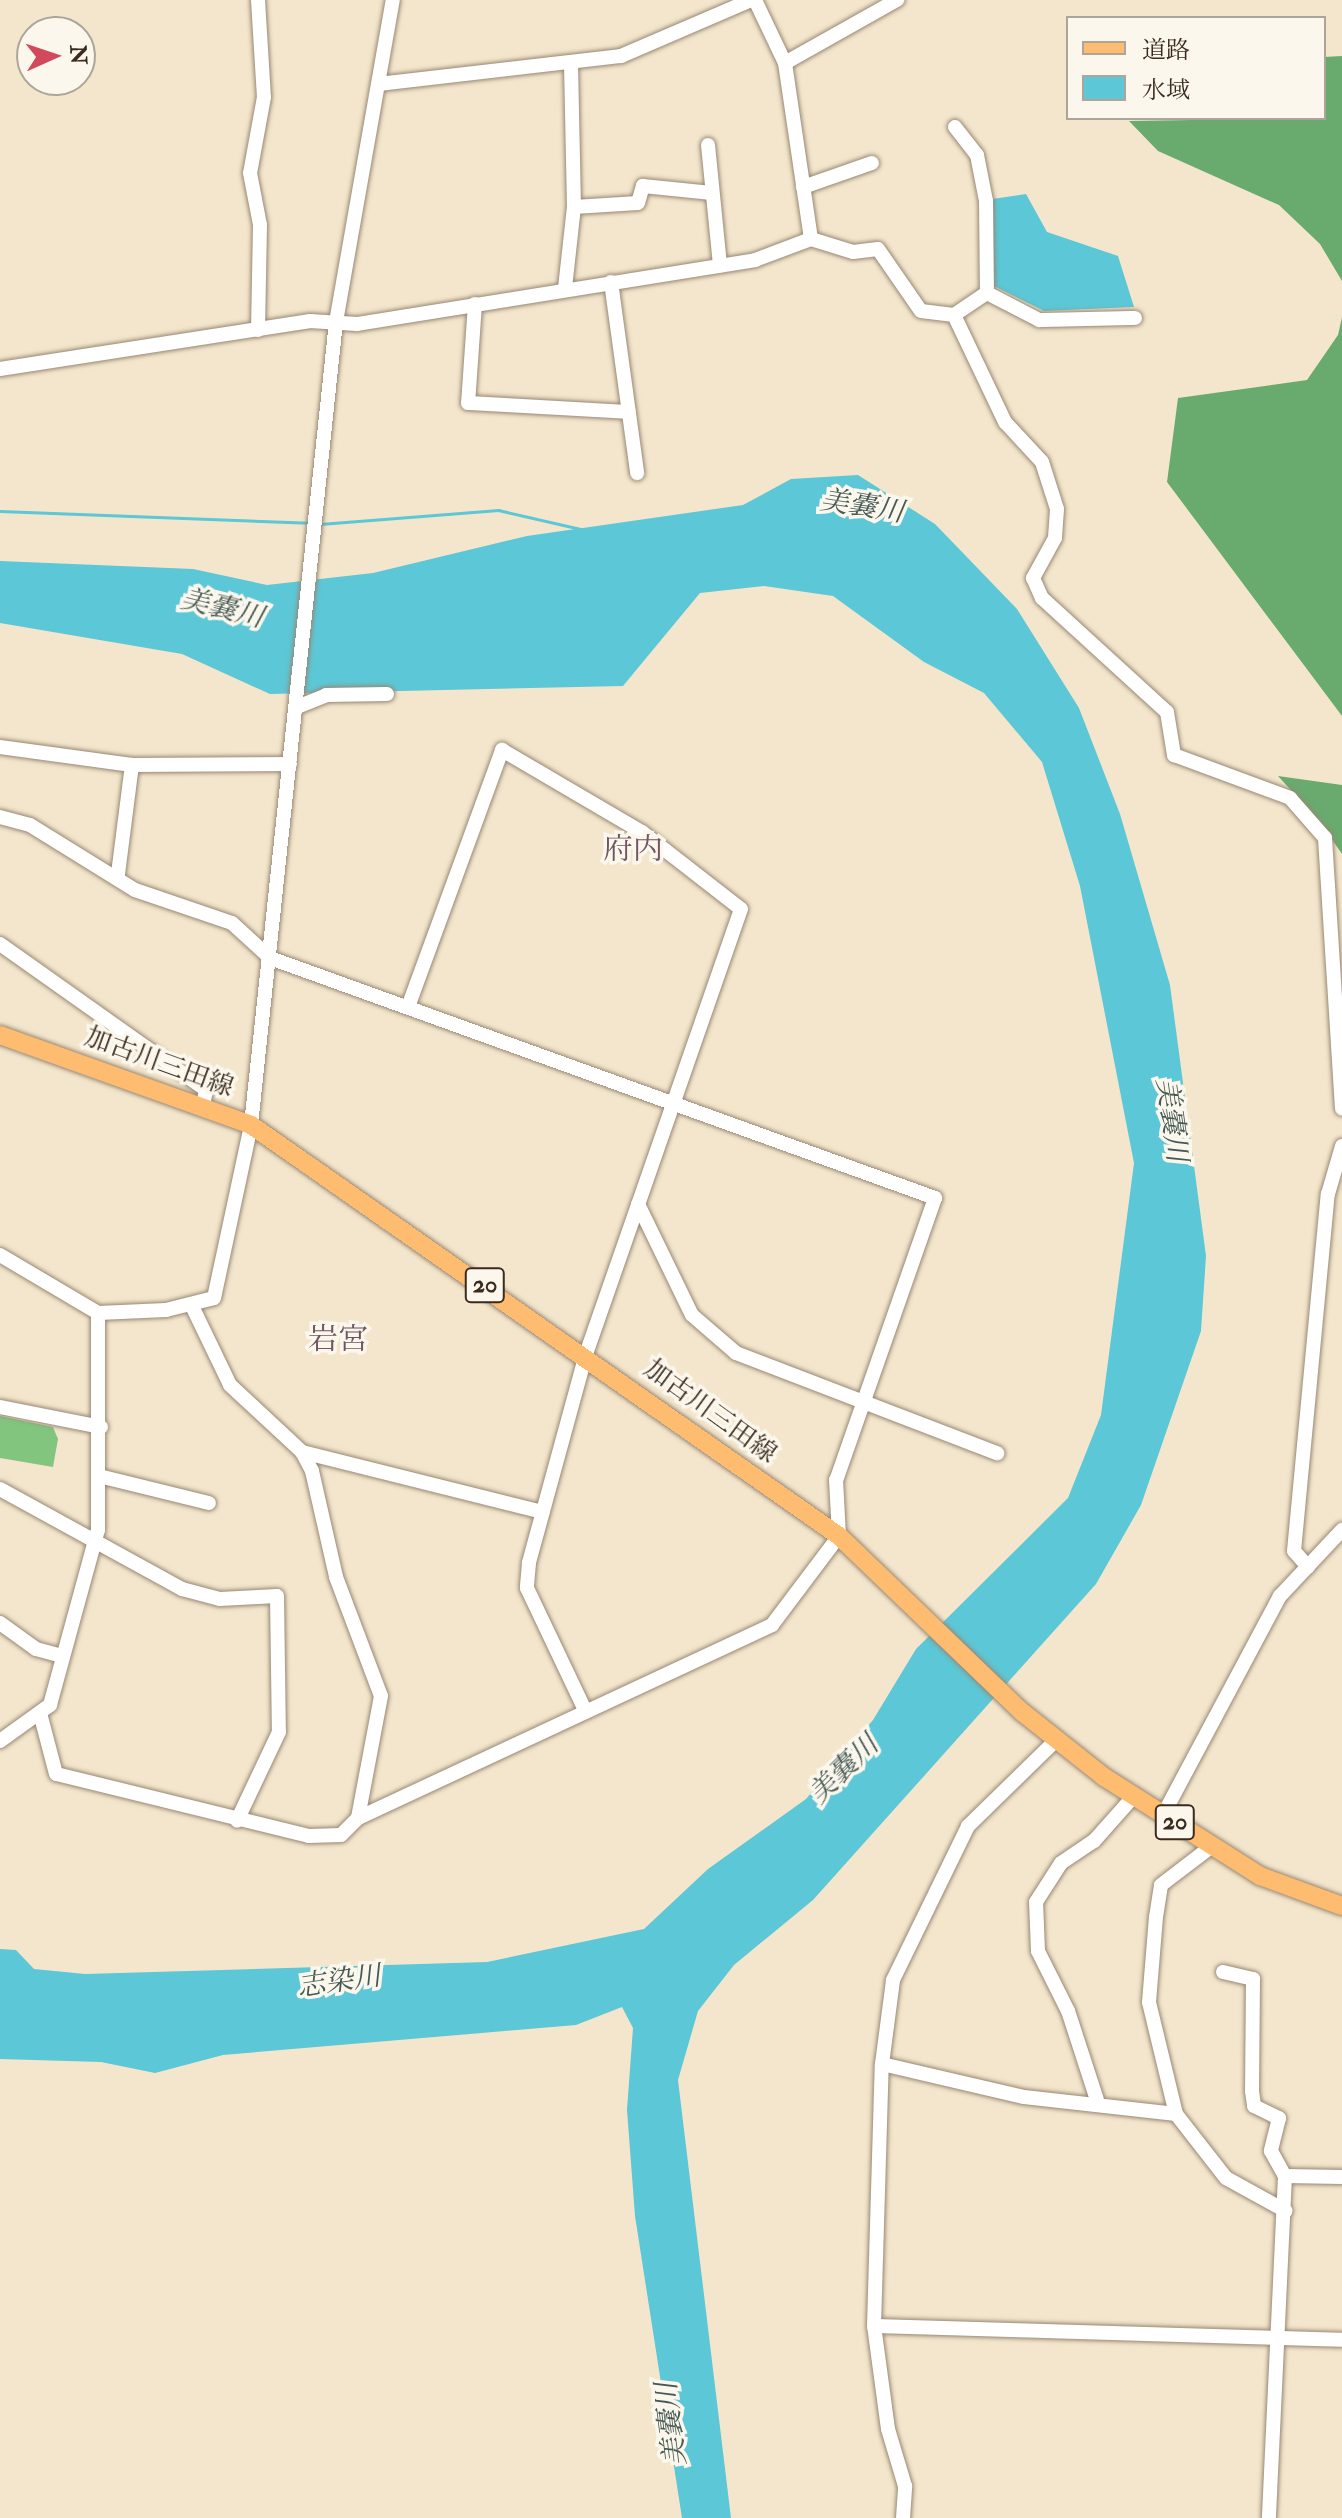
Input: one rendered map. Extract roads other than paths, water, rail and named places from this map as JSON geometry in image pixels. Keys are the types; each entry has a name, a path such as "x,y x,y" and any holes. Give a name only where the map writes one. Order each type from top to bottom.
{"main road":[{"name":"加古川三田線","path":"0,1035 203,1105 251,1125 586,1354 839,1536 1022,1712 1134,1796 1260,1876 1342,1906"}],"street":[{"path":"258,0 264,97 250,173 260,225 258,330"},
{"path":"0,1255 98,1313 192,1306 214,1298 251,1125 336,322 393,0"},
{"path":"379,84 621,56 753,0 785,63 811,239"},
{"path":"785,63 897,0"},
{"path":"565,288 574,207 571,64"},
{"path":"955,127 977,155 986,201 987,293"},
{"path":"708,145 720,265"},
{"path":"803,187 872,163"},
{"path":"574,207 638,203 643,186 712,193"},
{"path":"0,369 258,330 475,304 720,265 811,239 853,252 878,249 921,311 954,315 987,293"},
{"path":"611,282 637,473"},
{"path":"987,293 1039,320 1135,318"},
{"path":"475,304 468,403 629,412"},
{"path":"954,315 1005,422 1042,462 1057,509 1055,538 1033,578 1042,598 1167,712 1174,755 1290,798 1325,838 1342,1108"},
{"path":"297,707 326,695 387,694"},
{"path":"0,747 132,765 290,764"},
{"path":"408,1007 502,750 642,832 741,909 586,1354 543,1512 527,1588 586,1712"},
{"path":"118,874 132,765"},
{"path":"0,817 24,822 118,874 135,890 232,923 270,958 674,1100 935,1198 836,1480 839,1536 772,1625 358,1818 341,1835 237,1821 56,1774 41,1717 63,1656 94,1543 103,1477 98,1313"},
{"path":"0,944 206,1090 203,1105"},
{"path":"1308,1567 1294,1551 1328,1194 1342,1146"},
{"path":"638,1204 692,1315 755,1364 997,1453"},
{"path":"192,1306 230,1385 302,1452 543,1512"},
{"path":"0,1407 101,1427"},
{"path":"302,1452 336,1577 381,1696 358,1818"},
{"path":"103,1477 209,1503"},
{"path":"0,1489 27,1498 94,1543 182,1589 220,1599 277,1596 279,1732 237,1821"},
{"path":"1163,1815 1280,1596 1342,1530"},
{"path":"0,1623 36,1649 63,1656"},
{"path":"0,1741 41,1717"},
{"path":"903,2518 905,2486 888,2429 874,2326 882,2064 901,1952 968,1826 1056,1740"},
{"path":"1097,2100 1038,1951 1036,1902 1061,1863 1094,1841 1134,1796"},
{"path":"1212,1846 1161,1885 1149,2002 1176,2114 1226,2178 1286,2211"},
{"path":"1223,1972 1253,1979 1254,2106 1279,2118 1271,2151 1285,2176 1286,2211 1276,2339 1269,2518"},
{"path":"882,2064 1024,2097 1097,2100 1141,2114 1176,2114"},
{"path":"1285,2176 1342,2177"},
{"path":"874,2326 1342,2340"}],"water":[{"path":"1026,194 1047,232 1118,256 1134,307 1044,311 994,286 992,199"},
{"path":"858,475 935,524 1017,609 1079,708 1120,814 1170,985 1206,1256 1201,1331 1141,1505 1096,1584 813,1900 734,1965 698,2011 678,2080 731,2518 682,2518 635,2216 627,2110 633,2028 622,2007 576,2025 223,2055 155,2073 101,2062 0,2059 0,1949 16,1950 34,1969 85,1974 487,1962 644,1929 708,1869 806,1799 873,1720 916,1649 1068,1498 1101,1415 1134,1163 1080,886 1042,762 984,693 924,662 833,596 764,586 700,593 623,686 270,694 182,654 0,623 0,561 193,569 267,585 373,573 527,536 743,505 791,479"}],"waterway":[{"path":"320,524 498,510 593,532"},
{"path":"0,511 309,523"}],"district":[{"name":"府内","path":"633,850"},
{"name":"岩宮","path":"338,1340"}],"water label":[{"name":"美嚢川","path":"862,507"},
{"name":"美嚢川","path":"222,609"},
{"name":"美嚢川","path":"1171,1120"},
{"name":"美嚢川","path":"844,1770"},
{"name":"志染川","path":"339,1982"},
{"name":"美嚢川","path":"672,2424"}]}
